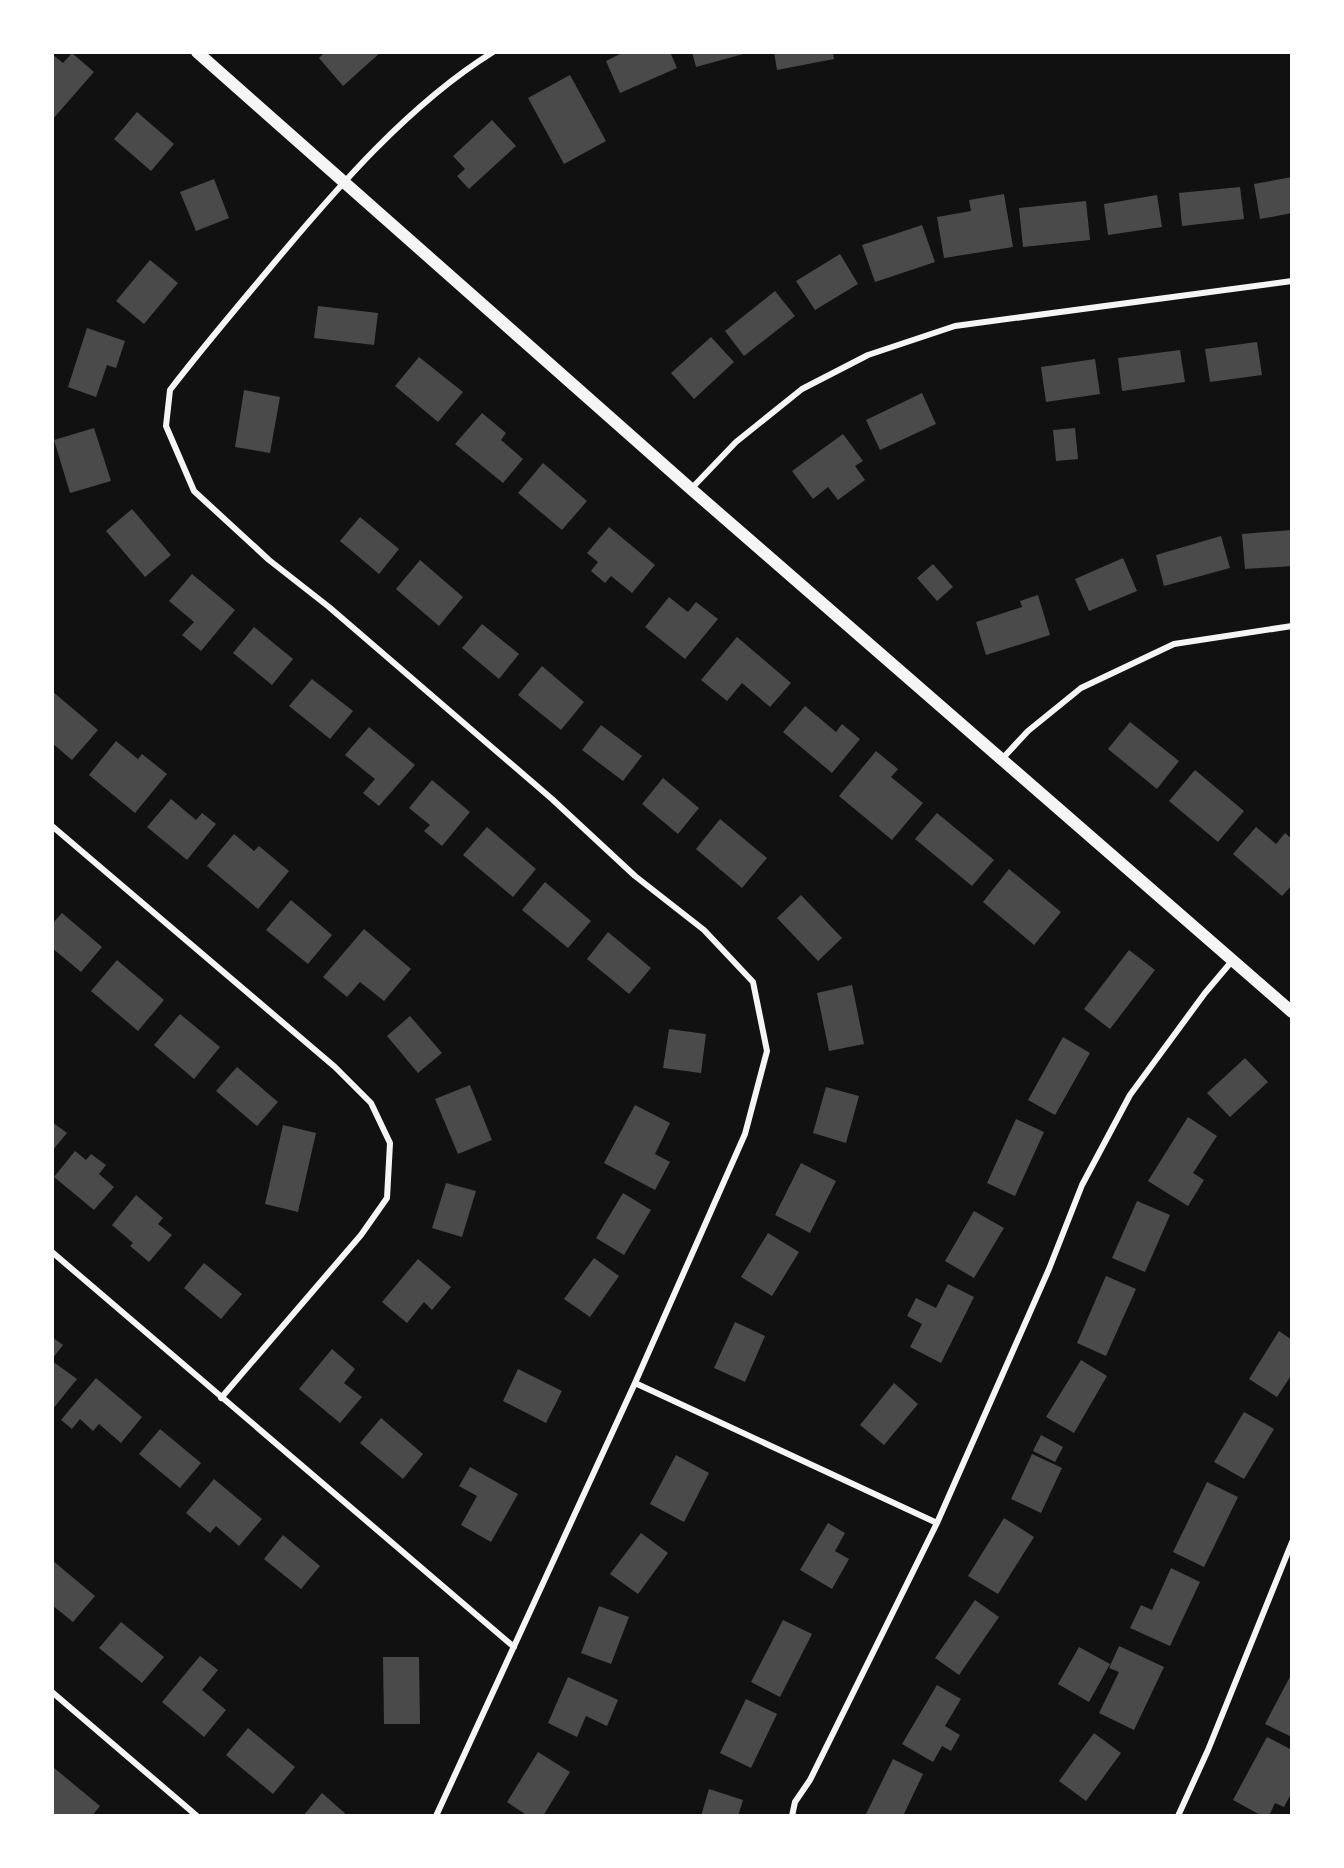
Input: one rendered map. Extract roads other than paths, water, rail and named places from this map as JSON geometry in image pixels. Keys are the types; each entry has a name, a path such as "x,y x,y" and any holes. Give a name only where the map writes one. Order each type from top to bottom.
{"main road":[{"path":"197,52 691,489 1292,1012"}],"street":[{"path":"436,1815 635,1383 745,1134 767,1051 753,982 704,930 635,876 552,799 328,607 269,560 194,491 166,426 170,390 344,180 424,105 469,68 493,52"},
{"path":"691,489 736,441 802,389 868,355 955,326 1292,280"},
{"path":"1002,759 1028,731 1081,688 1174,644 1292,626"},
{"path":"52,826 335,1068 371,1103 390,1143 387,1198 361,1235 221,1398"},
{"path":"792,1815 795,1802 810,1780 936,1523 1049,1269 1082,1185 1130,1095 1205,993 1232,961"},
{"path":"52,1252 514,1647"},
{"path":"635,1383 936,1523"},
{"path":"1179,1815 1208,1750 1292,1542"},
{"path":"52,1692 197,1815"}]}
